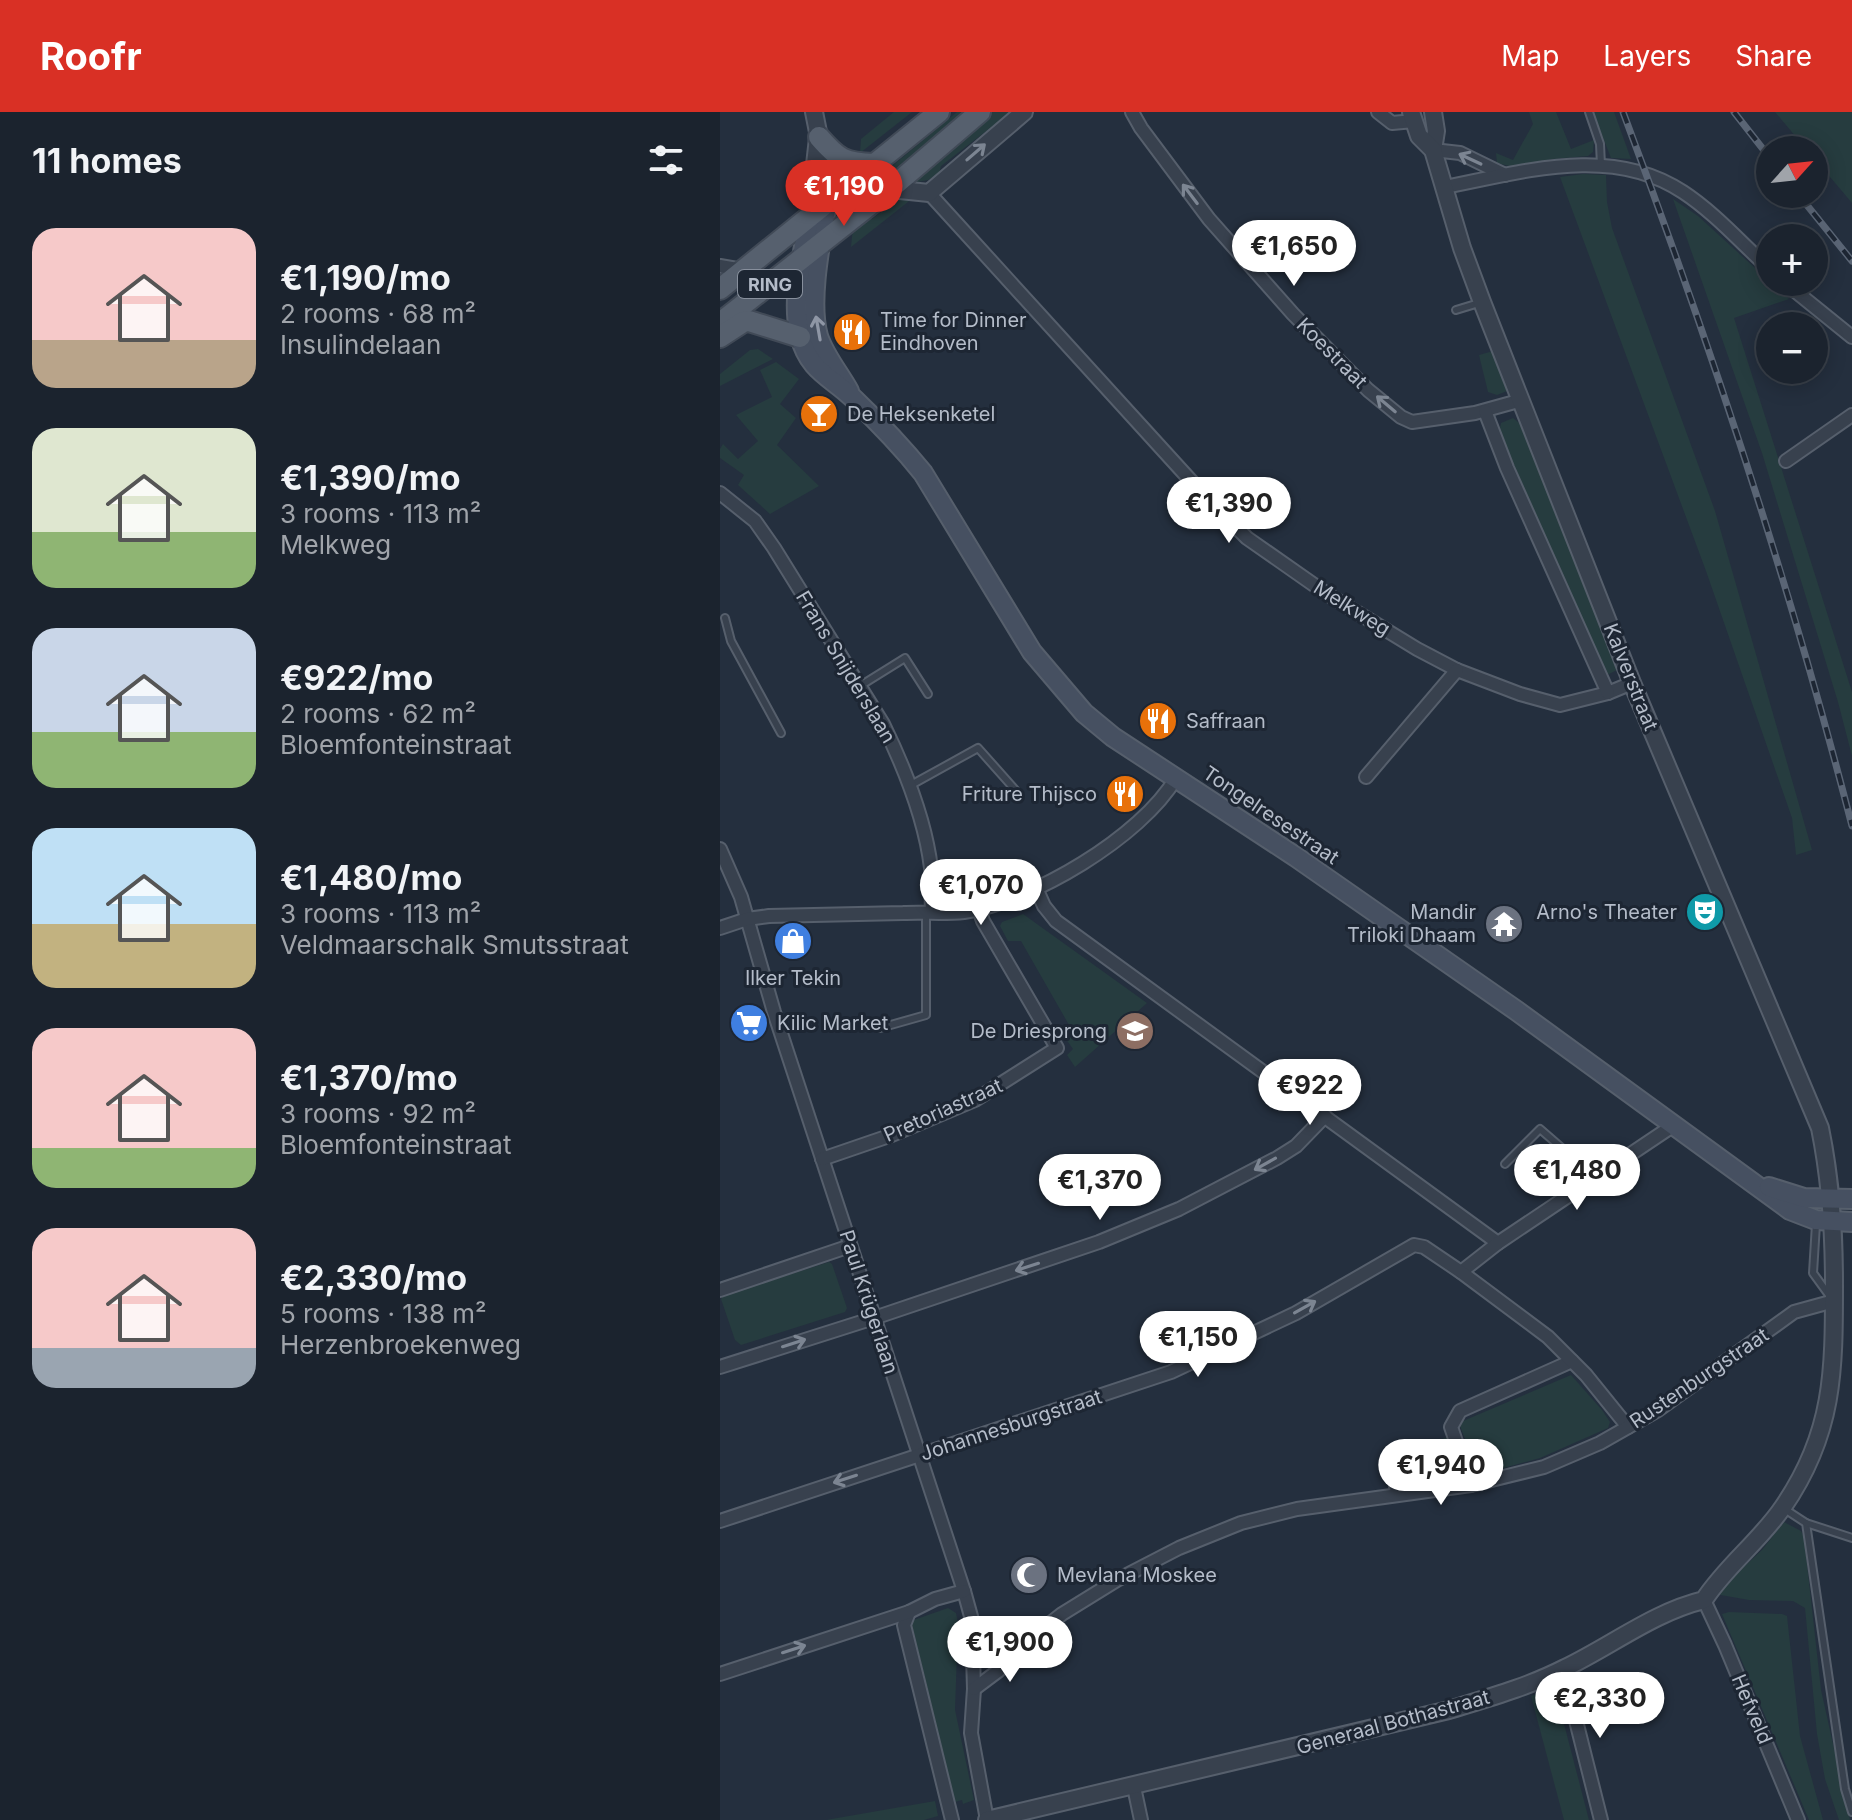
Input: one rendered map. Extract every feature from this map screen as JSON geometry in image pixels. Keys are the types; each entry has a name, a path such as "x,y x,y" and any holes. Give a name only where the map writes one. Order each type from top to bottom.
{"main road":[{"name":"RING","path":"720,289 938,112"},
{"name":"RING","path":"720,323 890,189 980,112"},
{"path":"819,137 835,156 849,163 874,164"},
{"name":"Tongelresestraat","path":"827,203 820,245 817,330 822,346 852,397"},
{"name":"Tongelresestraat","path":"809,218 797,297 800,337 818,371 852,397 923,473 1032,652 1084,713 1113,737 1296,857 1499,998 1790,1210 1834,1221"},
{"path":"720,337 749,321 800,337"},
{"name":"Tongelresestraat","path":"1755,1183 1804,1198 1852,1199"}],"street":[{"name":"Tongelresestraat","path":"814,112 819,137 829,160 827,203"},
{"path":"890,189 929,193 1024,112"},
{"name":"Koestraat","path":"1132,112 1209,219 1293,314 1368,390 1401,417 1412,422 1485,411 1522,400"},
{"path":"1378,112 1392,123 1413,117"},
{"name":"Kalverstraat","path":"1433,112 1436,131 1433,150 1462,248 1632,683 1820,1128 1830,1178 1834,1221"},
{"name":"Kalverstraat","path":"1413,117 1419,136 1433,150"},
{"name":"Tongelresestraat","path":"809,218 819,137"},
{"path":"1433,150 1460,153 1505,175"},
{"path":"1445,187 1554,165 1601,165 1629,169 1668,183 1685,193 1756,256"},
{"name":"Melkweg","path":"929,193 1203,494 1247,538 1327,594 1457,670 1520,694 1560,705 1608,693 1632,683"},
{"path":"720,266 743,270"},
{"path":"1801,296 1852,337"},
{"name":"Kalverstraat","path":"1485,411 1507,468 1608,693"},
{"path":"1786,461 1852,415"},
{"name":"Frans Snijderslaan","path":"720,493 755,521 883,724 919,814 931,868 929,912"},
{"path":"1366,777 1457,670"},
{"path":"720,928 769,916 979,909 1036,888 1087,860 1142,821 1167,794 1176,778"},
{"name":"Paul Krügerlaan","path":"720,849 741,897 774,1012 972,1620 974,1689 971,1733 987,1820"},
{"path":"1036,888 1044,906 1056,921 1498,1243"},
{"name":"Pretoriastraat","path":"822,1159 892,1135 975,1100 1057,1048 979,909"},
{"path":"721,1362 874,1318 1074,1251 1169,1213 1286,1152 1313,1131 1325,1116"},
{"path":"1628,1427 1548,1337 1461,1272 1498,1243 1674,1125"},
{"path":"1704,1600 1712,1586 1757,1540 1783,1507 1817,1443 1829,1403 1834,1360 1834,1221"},
{"name":"Johannesburgstraat","path":"720,1521 1171,1372 1296,1313 1414,1245 1424,1247 1461,1272"},
{"path":"720,1290 850,1246"},
{"name":"Rustenburgstraat","path":"974,1689 998,1671 1019,1648 1098,1591 1179,1548 1265,1517 1326,1504 1471,1485 1544,1467 1600,1443 1658,1410 1794,1312 1834,1301"},
{"path":"1471,1485 1451,1427 1460,1411 1572,1361"},
{"path":"720,1674 964,1591"},
{"name":"Generaal Bothastraat","path":"987,1820 1449,1710 1520,1688 1563,1669 1676,1607 1704,1600"},
{"name":"Hefveld","path":"1704,1600 1798,1820"},
{"path":"909,1612 904,1625 952,1820"},
{"path":"973,1648 1019,1648"},
{"path":"1563,1669 1601,1820"},
{"path":"1134,1787 1141,1820"}],"lane":[{"path":"1589,112 1600,144 1601,165"},
{"path":"1456,310 1482,302"},
{"path":"725,618 731,641 781,733"},
{"path":"720,644 731,641"},
{"path":"860,686 905,658 928,694"},
{"path":"910,786 978,748 1018,793"},
{"path":"880,1028 926,1015 929,912"},
{"path":"1505,1164 1540,1129 1586,1169 1592,1180"},
{"path":"1389,1455 1394,1495"},
{"path":"1783,1507 1806,1523 1852,1538"},
{"path":"1806,1523 1845,1789 1852,1812"}],"green space":[{"path":"894,112 912,112 860,153 861,139"},
{"path":"957,112 967,112 855,203 856,196"},
{"path":"991,112 1011,112 941,166 939,174 912,183 911,179"},
{"path":"1529,112 1556,112 1571,149 1594,140 1593,152 1588,156 1513,167 1497,163 1496,153 1513,160 1533,124"},
{"path":"1593,112 1614,112 1631,159 1611,158"},
{"path":"1775,112 1852,112 1852,203 1828,175 1828,136 1795,136"},
{"path":"1606,175 1612,228 1715,511 1812,850 1796,855 1792,818 1706,571 1560,177"},
{"path":"903,194 918,194 851,247 853,226 861,220 872,219"},
{"path":"1673,199 1698,216 1756,269 1756,296 1786,296 1789,299 1734,318 1852,692 1852,756 1838,702 1762,453"},
{"path":"758,349 773,359 720,386 720,374 750,350"},
{"path":"1493,351 1507,391 1497,395 1488,392 1479,355"},
{"path":"776,362 799,379 780,404 796,418 777,445 819,486 770,514 738,485 744,475 720,458 720,449 723,444 738,459 758,441 736,415 772,397 760,370"},
{"path":"1513,418 1523,426 1617,670 1607,675 1499,432 1501,423"},
{"path":"1023,914 1147,1003 1075,1067 1067,1055 1073,1049 1060,1031 1069,1025 1021,941 1008,941 1000,926 1002,922"},
{"path":"829,1262 847,1308 845,1312 741,1345 735,1340 721,1299 723,1296"},
{"path":"1571,1375 1602,1410 1610,1422 1608,1428 1540,1458 1482,1474 1477,1470 1460,1426 1463,1421"},
{"path":"1451,1435 1461,1473 1401,1486 1400,1459"},
{"path":"1784,1522 1801,1531 1804,1537 1821,1690 1850,1820 1839,1820 1825,1779 1817,1734 1805,1608 1793,1601 1749,1600 1715,1594 1762,1550"},
{"path":"948,1608 956,1613 958,1624 955,1710 974,1800 963,1804 962,1800 955,1802 911,1621"},
{"path":"1722,1614 1787,1616 1800,1736 1823,1820 1809,1820"},
{"path":"1554,1687 1589,1820 1564,1820 1531,1696"},
{"path":"935,1801 938,1816 924,1820 826,1820"}],"railway":[{"path":"1623,112 1687,288 1776,555 1852,826"},
{"path":"1734,112 1756,140"},
{"path":"1809,208 1852,261"}],"place":[{"name":"Time for Dinner Eindhoven","path":"852,332"},
{"name":"De Heksenketel","path":"819,414"},
{"name":"Saffraan","path":"1158,721"},
{"name":"Friture Thijsco","path":"1125,794"},
{"name":"Arno's Theater","path":"1705,912"},
{"name":"Mandir Triloki Dhaam","path":"1504,924"},
{"name":"Ilker Tekin","path":"793,941"},
{"name":"Kilic Market","path":"749,1023"},
{"name":"De Driesprong","path":"1135,1031"},
{"name":"Mevlana Moskee","path":"1029,1575"}]}
